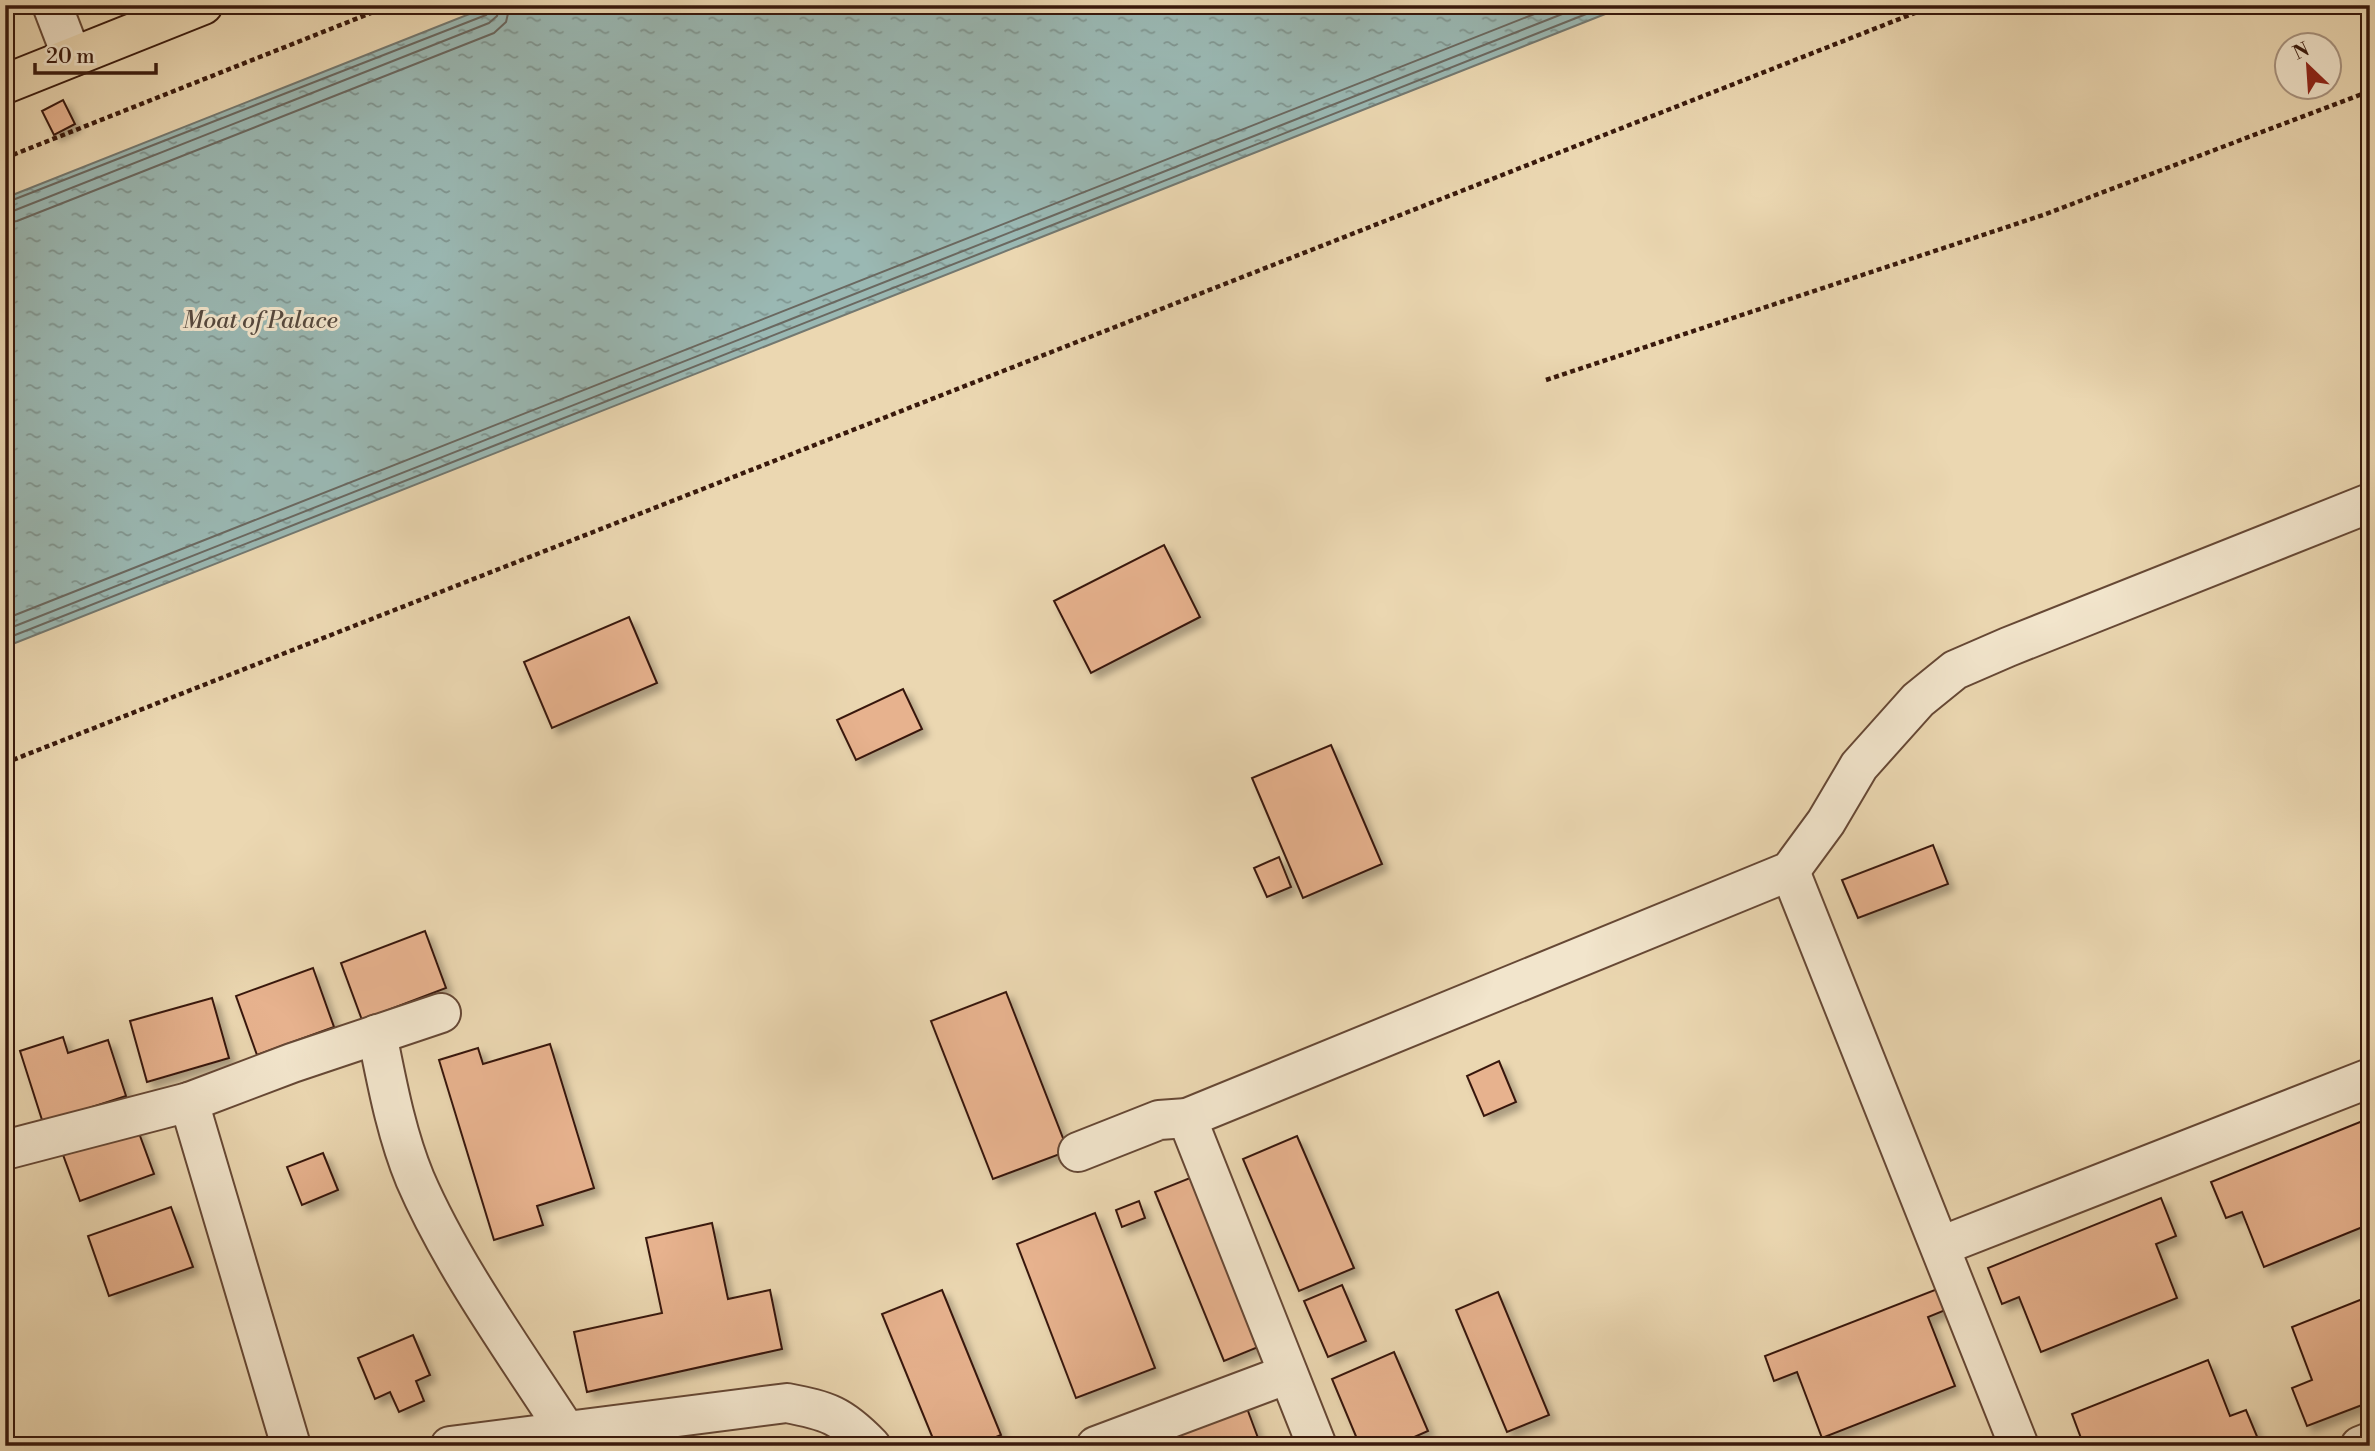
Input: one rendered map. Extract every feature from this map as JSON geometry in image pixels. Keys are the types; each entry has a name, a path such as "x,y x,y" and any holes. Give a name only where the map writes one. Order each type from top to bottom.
{"main road":[{"path":"5,84 203,5"}],"street":[{"path":"52,5 72,57"},
{"path":"1078,1152 1159,1121 1187,1118 1790,870 1826,822 1859,766 1919,700 1955,670 2370,503"},
{"path":"1790,870 2019,1446"},
{"path":"5,1150 190,1102 292,1063 441,1013"},
{"path":"377,1034 394,1114 415,1178 454,1254 566,1431"},
{"path":"1941,1246 2370,1078"},
{"path":"190,1102 291,1446"},
{"path":"1187,1118 1317,1446"},
{"path":"1096,1446 1288,1374"},
{"path":"450,1446 787,1403 825,1410 853,1427 871,1446"},
{"path":"2360,1446 2370,1442"}],"path":[{"path":"5,158 391,5"},
{"path":"5,763 1935,5"},
{"path":"1546,380 2043,215 2370,91"}],"water":[{"name":"Moat of Palace","path":"492,5 1628,5 5,647 5,198"}],"building":[{"path":"63,100 75,124 54,135 42,111"},
{"path":"1164,545 1200,617 1091,673 1054,601"},
{"path":"629,617 657,683 552,728 524,662"},
{"path":"903,689 922,729 856,760 837,720"},
{"path":"1331,745 1382,864 1303,898 1252,778"},
{"path":"1933,845 1948,884 1858,918 1842,880"},
{"path":"1279,857 1291,887 1267,897 1254,868"},
{"path":"425,931 446,988 362,1020 341,963"},
{"path":"313,968 334,1027 257,1055 236,996"},
{"path":"1006,992 1068,1151 993,1179 931,1021"},
{"path":"212,998 229,1058 147,1082 130,1021"},
{"path":"63,1037 68,1053 108,1040 126,1096 43,1123 20,1051"},
{"path":"550,1044 594,1188 537,1206 543,1225 494,1240 439,1060 478,1048 483,1064"},
{"path":"1499,1061 1516,1102 1484,1116 1467,1076"},
{"path":"2370,1118 2370,1224 2264,1267 2242,1212 2226,1218 2211,1182"},
{"path":"136,1125 154,1174 80,1201 62,1152"},
{"path":"1297,1136 1354,1268 1299,1291 1243,1159"},
{"path":"323,1153 338,1190 302,1205 287,1167"},
{"path":"1200,1174 1268,1343 1224,1361 1155,1192"},
{"path":"2161,1198 2176,1236 2156,1244 2177,1298 2041,1352 2019,1297 2002,1304 1988,1268"},
{"path":"1139,1201 1145,1218 1122,1227 1116,1210"},
{"path":"171,1207 193,1267 109,1296 88,1236"},
{"path":"1095,1213 1155,1368 1076,1398 1017,1244"},
{"path":"712,1223 728,1299 770,1290 782,1349 587,1392 574,1332 662,1313 646,1238"},
{"path":"1342,1285 1366,1341 1328,1357 1304,1301"},
{"path":"1940,1288 1948,1309 1928,1317 1955,1386 1822,1438 1797,1372 1774,1381 1765,1356"},
{"path":"942,1290 1001,1435 974,1446 936,1446 882,1314"},
{"path":"1498,1292 1549,1415 1507,1432 1456,1310"},
{"path":"2370,1296 2370,1402 2307,1426 2292,1388 2312,1380 2292,1327"},
{"path":"413,1335 430,1375 416,1381 424,1401 399,1412 390,1392 375,1399 358,1358"},
{"path":"1394,1352 1428,1431 1394,1446 1360,1446 1332,1379"},
{"path":"2208,1360 2230,1416 2246,1410 2261,1446 2084,1446 2072,1414"},
{"path":"1245,1403 1261,1446 1130,1446"},
{"path":"80,1438 83,1446 63,1446"}]}
